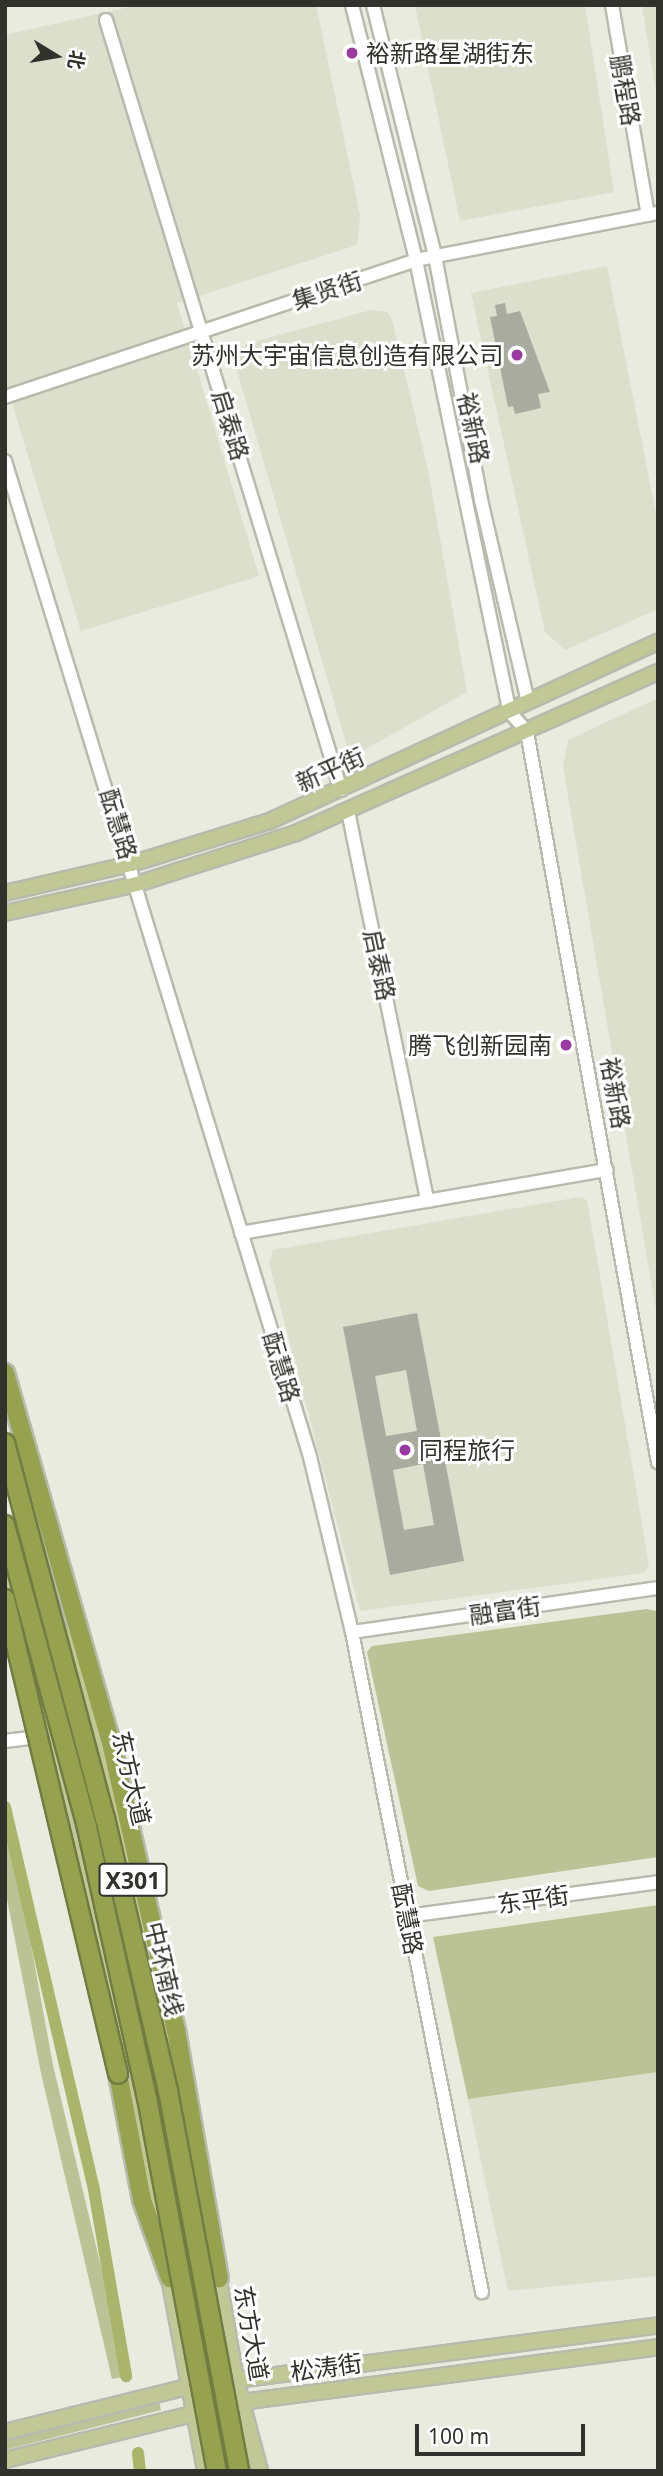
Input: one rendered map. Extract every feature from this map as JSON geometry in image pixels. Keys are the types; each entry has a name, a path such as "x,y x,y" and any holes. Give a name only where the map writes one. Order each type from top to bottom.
{"highway":[{"path":"5,1373 110,1738 176,2030 219,2278"},
{"name":"中环南线","path":"5,1443 105,1818 168,2091 239,2471"},
{"name":"中环南线","path":"5,1525 89,1836 147,2098 217,2471"},
{"path":"5,1599 118,2074 142,2200 170,2278"}],"main road":[{"name":"新平街","path":"5,893 131,864 270,821 658,642"},
{"name":"新平街","path":"5,913 136,884 348,811 658,672"},
{"name":"裕新路","path":"527,732 528,702"},
{"name":"东方大道","path":"5,1387 97,1730 219,2278 236,2379 260,2471"},
{"name":"X301","path":"5,1571 50,1737 170,2278 205,2471"},
{"name":"松涛街","path":"5,2431 191,2386 658,2325"},
{"name":"松涛街","path":"5,2460 157,2419 242,2402 658,2347"}],"street":[{"name":"裕新路","path":"352,5 416,260 509,711 527,732 658,1462"},
{"name":"裕新路","path":"373,5 435,256 481,500 528,702"},
{"name":"鹏程路","path":"612,5 653,214"},
{"name":"启泰路","path":"106,20 341,790"},
{"name":"集贤街","path":"5,397 416,260 653,214"},
{"name":"酝慧路","path":"5,461 131,864 310,1457 352,1632 482,2292"},
{"name":"启泰路","path":"348,811 427,1201"},
{"path":"241,1233 607,1171"},
{"name":"融富街","path":"352,1632 658,1588"},
{"path":"5,1741 97,1730"},
{"name":"东平街","path":"408,1916 658,1882"}],"shaded area":[{"path":"138,5 316,5 360,215 357,245 177,303 259,576 81,631 5,380 5,35"},
{"path":"415,5 585,5 614,192 460,221"},
{"path":"642,5 658,5 658,105"},
{"path":"607,266 658,524 658,609 565,650 545,632 471,293"},
{"path":"371,310 387,312 392,320 428,470 467,692 357,754 347,746 235,364 246,344"},
{"path":"658,698 658,1322 563,766 568,740"},
{"path":"580,1197 587,1200 649,1565 644,1573 360,1611 269,1263 273,1250"},
{"path":"658,2072 658,2276 508,2291 468,2099"}],"green space":[{"path":"647,1609 656,1611 658,1622 658,1857 429,1891 418,1886 367,1652 372,1646"},
{"path":"5,1803 53,2065 127,2376 112,2379 41,2073 5,1889"},
{"path":"658,1905 658,2072 468,2099 433,1937"},
{"path":"159,2401 161,2410 5,2450 5,2438"}],"building":[{"name":"苏州大宇宙信息创造有限公司","path":"505,303 507,314 520,311 550,392 538,394 541,408 515,414 513,406 508,407 490,317 497,316 495,305"},
{"name":"同程旅行","path":"417,1313 464,1561 390,1575 343,1327","holes":["406,1370 417,1431 386,1436 375,1376","423,1464 434,1525 404,1530 393,1470"]}],"waterway":[{"path":"5,1807 94,2190 126,2376"},
{"path":"138,2453 140,2471"}],"place":[{"name":"裕新路星湖街东","path":"352,53"},
{"name":"苏州大宇宙信息创造有限公司","path":"517,355"},
{"name":"腾飞创新园南","path":"566,1045"},
{"name":"同程旅行","path":"405,1450"}]}
